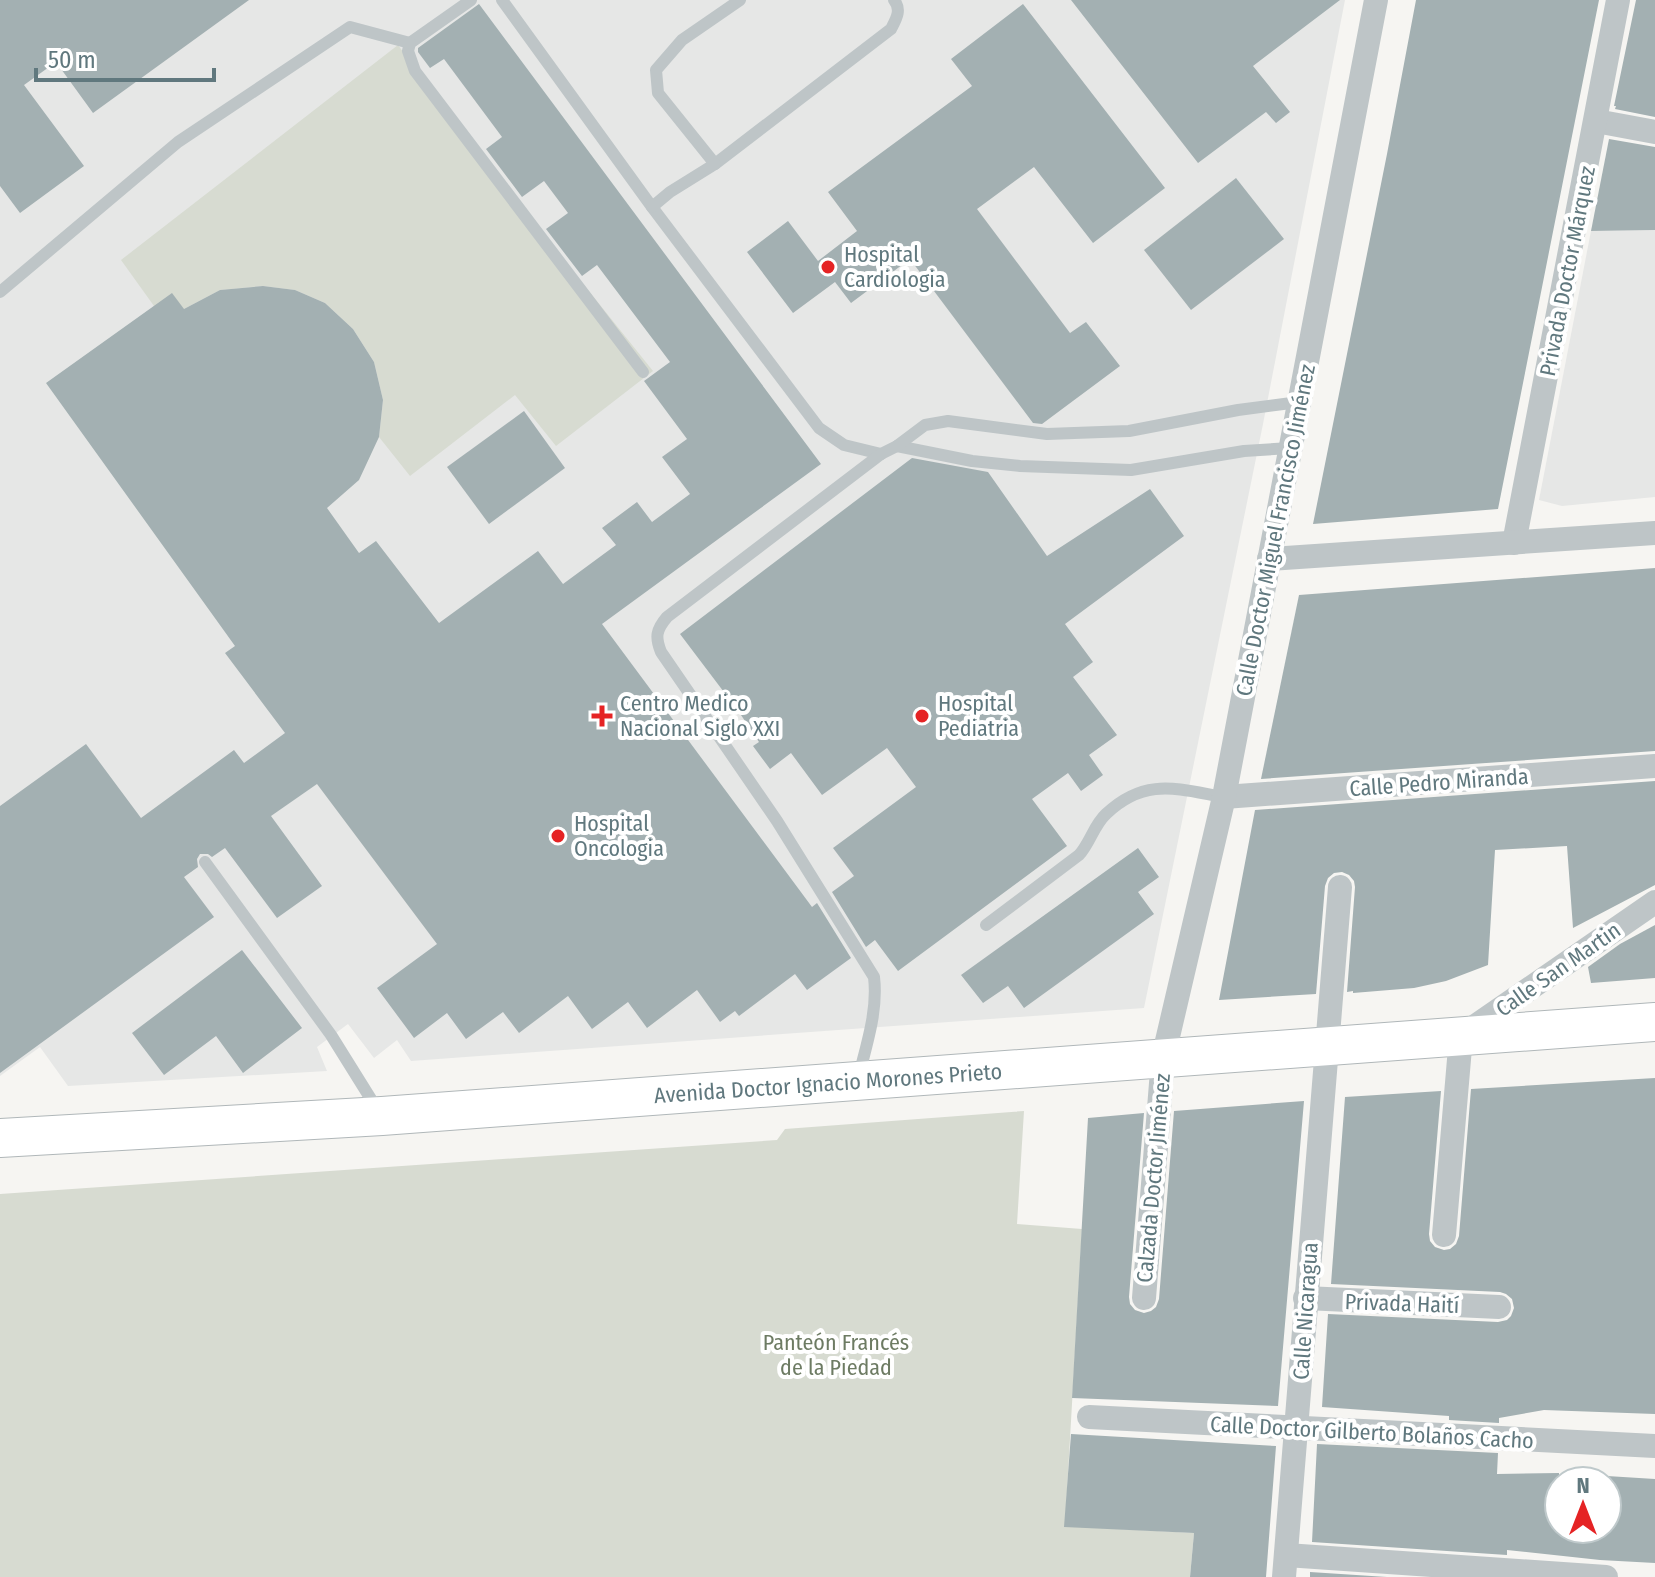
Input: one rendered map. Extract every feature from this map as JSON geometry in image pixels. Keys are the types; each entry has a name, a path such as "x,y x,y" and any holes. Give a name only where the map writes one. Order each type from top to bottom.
{"main road":[{"name":"Avenida Doctor Ignacio Morones Prieto","path":"0,1138 382,1116 1655,1022"}],"street":[{"name":"Calle Doctor Miguel Francisco Jiménez","path":"1163,1058 1224,797 1376,0"},
{"name":"Privada Doctor Márquez","path":"1514,543 1618,0"},
{"path":"1596,121 1655,132"},
{"path":"1269,559 1655,533"},
{"name":"Calle Pedro Miranda","path":"1224,797 1655,766"},
{"name":"Calle Nicaragua","path":"1285,1566 1340,887"},
{"name":"Calle San Martin","path":"1461,1036 1655,902"},
{"path":"1444,1235 1461,1036"},
{"name":"Calzada Doctor Jiménez","path":"1144,1298 1163,1058"},
{"name":"Privada Haití","path":"1305,1298 1499,1307"},
{"name":"Calle Doctor Gilberto Bolaños Cacho","path":"1089,1417 1655,1446"},
{"path":"1285,1566 1606,1577"}],"lane":[{"path":"471,0 410,43 408,51 415,71 643,372"},
{"path":"502,0 652,207 819,428 844,445 881,454"},
{"path":"715,164 658,93 656,70 682,40 740,0"},
{"path":"652,207 715,164 891,29 899,13 894,0"},
{"path":"0,292 178,142 350,27 410,43"},
{"path":"857,1082 873,1016 876,994 874,977 777,821 661,652 656,639 658,627 881,454 925,425 948,421 1047,434 1129,431 1299,402"},
{"path":"897,446 972,461 1020,466 1131,470 1244,451 1290,448"},
{"path":"986,925 1079,855 1105,814 1135,793 1169,788 1224,797"},
{"path":"205,862 331,1035 382,1116"}],"shaded area":[{"name":"Centro Medico Nacional Siglo XXI","path":"0,0 1345,0 1263,424 1144,1008 411,1061 397,1040 374,1058 348,1024 317,1047 327,1071 68,1086 40,1047 0,1076"},
{"path":"1655,230 1655,497 1562,506 1539,500 1591,231"}],"green space":[{"path":"398,45 470,143 653,371 556,446 515,395 410,476 379,437 383,400 374,362 353,329 325,303 295,290 263,286 220,290 184,309 154,306 121,260"},
{"name":"Panteón Francés de la Piedad","path":"1024,1111 1017,1224 1082,1229 1065,1526 1194,1533 1190,1577 0,1577 0,1194 777,1140 785,1129"}],"building":[{"path":"0,0 249,0 93,113 56,62 24,85 84,166 20,213 0,186"},
{"path":"1071,0 1340,0 1253,66 1290,112 1276,123 1266,112 1198,163"},
{"path":"1416,0 1599,0 1498,509 1313,524 1387,154"},
{"path":"1636,0 1655,0 1655,117 1615,109 1614,106"},
{"path":"479,4 821,464 602,624 812,907 817,903 851,958 807,990 795,974 739,1016 735,1011 720,1022 697,990 647,1028 628,1002 592,1029 568,996 519,1033 503,1012 466,1039 447,1013 414,1038 377,988 437,944 317,784 271,816 322,886 277,918 225,848 212,857 200,854 198,867 184,877 214,917 0,1073 0,806 86,744 141,818 234,750 244,763 285,733 225,653 235,646 46,383 172,293 184,309 220,290 263,286 295,290 325,303 353,329 374,362 383,400 379,437 359,480 327,508 359,553 376,541 439,623 538,551 563,584 616,545 602,528 637,502 652,522 690,494 662,457 687,439 644,381 670,362 597,265 582,276 546,229 568,213 544,181 522,197 486,149 502,137 444,59 430,68 418,52 418,48"},
{"name":"Hospital Cardiologia","path":"1023,4 1165,188 1093,243 1034,167 977,209 1070,333 1086,322 1120,366 1042,424 1033,423 910,259 851,303 835,282 793,313 747,252 788,221 818,261 857,231 828,192 972,86 951,59"},
{"path":"1609,139 1655,147 1655,230 1591,231"},
{"path":"1236,178 1284,239 1191,310 1144,250"},
{"path":"524,411 565,468 489,524 447,467"},
{"name":"Hospital Pediatria","path":"912,458 988,472 1047,556 1150,489 1184,536 1065,624 1093,662 1073,677 1117,735 1089,755 1103,775 1081,791 1068,773 1032,799 1067,846 898,971 875,940 866,947 832,892 854,876 833,848 916,787 887,748 822,795 791,753 770,769 753,746 759,742 739,712 680,634"},
{"path":"1655,568 1655,751 1261,779 1299,595"},
{"path":"1655,781 1655,885 1573,928 1567,846 1495,850 1488,965 1446,981 1414,988 1347,992 1355,887 1349,875 1334,873 1325,886 1316,994 1219,1000 1255,810"},
{"path":"1138,848 1159,877 1138,892 1154,914 1024,1008 1008,986 983,1003 961,975"},
{"path":"1655,925 1655,978 1591,983 1588,967 1620,944"},
{"path":"242,950 302,1028 243,1073 216,1036 164,1075 132,1033"},
{"path":"1655,1078 1655,1414 1544,1410 1499,1418 1499,1423 1449,1420 1449,1416 1322,1407 1328,1314 1498,1322 1507,1320 1514,1308 1512,1299 1500,1292 1331,1284 1345,1097 1441,1091 1429,1234 1435,1247 1444,1250 1456,1244 1459,1236 1471,1089"},
{"path":"1304,1101 1278,1406 1072,1398 1088,1118 1144,1113 1129,1297 1135,1310 1144,1313 1156,1307 1159,1299 1174,1111"},
{"path":"1071,1434 1276,1446 1266,1577 1190,1577 1194,1533 1064,1527"},
{"path":"1317,1444 1498,1453 1497,1474 1543,1473 1543,1545 1623,1545 1623,1477 1655,1479 1655,1563 1507,1550 1507,1555 1312,1542"},
{"path":"1310,1572 1387,1577 1310,1577"}],"place":[{"name":"Hospital Cardiologia","path":"828,267"},
{"name":"Centro Medico Nacional Siglo XXI","path":"602,716"},
{"name":"Hospital Pediatria","path":"922,716"},
{"name":"Hospital Oncologia","path":"558,836"}]}
